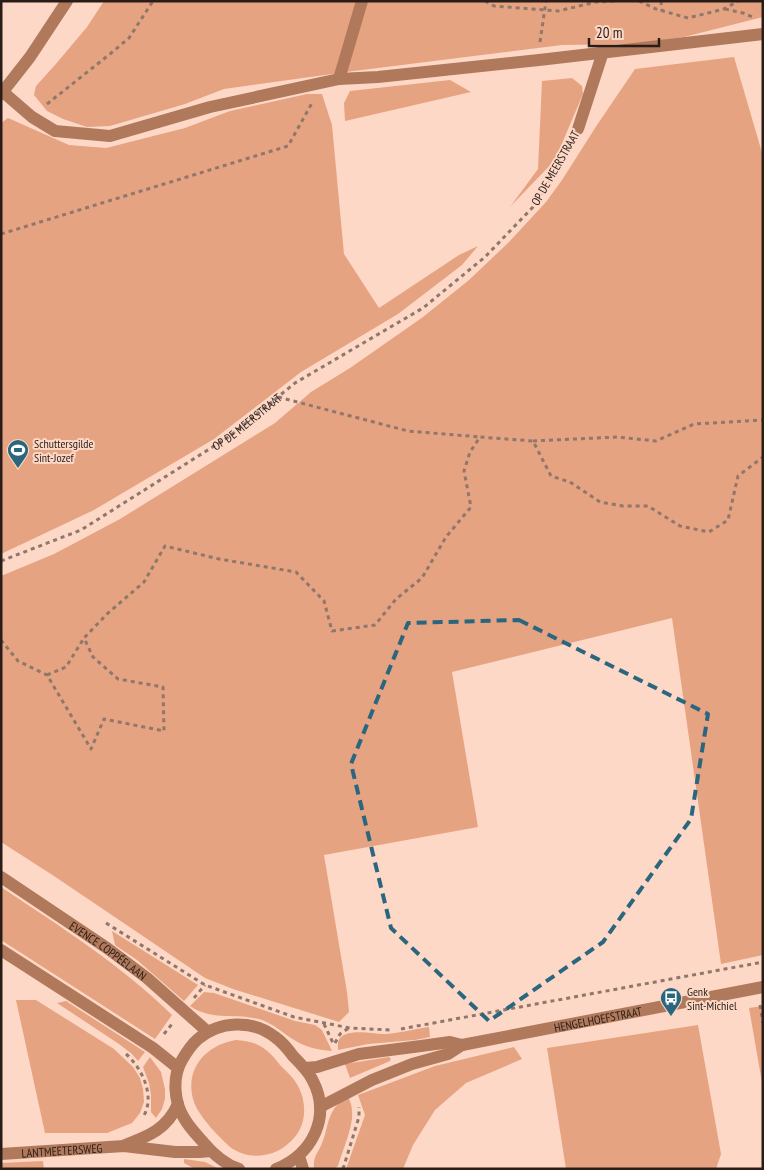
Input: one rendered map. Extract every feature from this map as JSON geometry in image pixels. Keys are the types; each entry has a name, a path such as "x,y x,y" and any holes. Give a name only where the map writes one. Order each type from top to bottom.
{"street":[{"path":"67,1 30,57 2,93 32,117 55,131 110,136 210,107 339,79 378,77 763,34"},
{"path":"339,79 362,1"},
{"name":"OP DE MEERSTRAAT","path":"578,129 603,52"},
{"name":"EVENCE COPPÉELAAN","path":"1,877 107,948 147,978 208,1032"},
{"path":"1,950 153,1048 178,1068"},
{"name":"HENGELHOEFSTRAAT","path":"320,1106 372,1080 412,1064 448,1054 462,1045 763,987"},
{"path":"239,1169 221,1160 191,1128 183,1117 178,1104 176,1090 178,1068 187,1050 208,1032 221,1026 235,1024 249,1025 262,1029 274,1036 305,1068 318,1093 320,1106 319,1120 315,1134 299,1156 288,1164 276,1169"},
{"name":"HENGELHOEFSTRAAT","path":"305,1068 317,1067 359,1054 450,1042 462,1045"},
{"name":"LANTMEETERSWEG","path":"124,1146 162,1128 173,1115 178,1104"},
{"name":"LANTMEETERSWEG","path":"1,1154 124,1146 175,1152 211,1151"},
{"path":"299,1156 303,1169"}],"path":[{"path":"42,109 129,38 153,1"},
{"path":"484,1 494,6 558,11 596,2 615,1"},
{"path":"538,60 546,1"},
{"path":"640,1 656,9 688,18 724,9 738,1"},
{"path":"660,1 662,11"},
{"path":"724,9 744,13 756,18"},
{"path":"1,234 288,146 315,99"},
{"name":"OP DE MEERSTRAAT","path":"1,561 81,530 230,436 295,383 423,308 485,257 532,208 578,129"},
{"path":"278,396 408,431 533,441 617,437 656,440 694,424 763,420"},
{"path":"47,675 66,667 84,638 107,614 144,582 165,546 219,559 296,572 324,601 332,631 375,624 396,599 422,578 446,536 471,506 464,472 470,452 480,437"},
{"path":"533,441 551,476 570,482 600,502 623,506 648,506 680,526 710,532 728,520 738,476 763,457"},
{"path":"1,640 18,661 47,675 91,749 104,719 164,731 163,687 118,679 93,657 84,638"},
{"path":"99,919 205,985 294,1017 350,1028 392,1030"},
{"path":"401,1028 763,962"},
{"path":"188,1004 205,985"},
{"path":"760,1007 763,1023"},
{"path":"158,1041 176,1018"},
{"path":"324,1024 334,1045 340,1034 350,1028"},
{"path":"122,1050 138,1067 145,1082 148,1094 147,1111"},
{"path":"343,1167 359,1117 356,1100"}],"highlighted area":[{"path":"519,620 708,714 691,819 603,942 489,1021 391,928 351,764 408,623"}],"shaded area":[{"path":"104,1 763,1 763,17 684,37 637,44 562,45 224,89 185,104 110,126 87,127 47,111 34,95 36,86 87,27"},
{"path":"734,57 763,156 763,955 721,964 672,618 452,672 478,827 324,855 349,1012 339,1022 233,989 205,978 1,842 1,576 54,554 120,519 275,423 311,392 350,368 423,317 469,280 509,242 546,202 635,69"},
{"path":"572,78 582,86 583,94 555,160 510,207 538,169 542,81"},
{"path":"450,80 471,92 345,121 344,103 350,91"},
{"path":"307,94 322,94 332,125 344,254 379,308 459,255 478,246 462,265 398,314 301,372 214,439 94,510 1,554 1,123 8,118 69,145 106,148 185,128 230,111"},
{"path":"1,887 111,963 172,1015 155,1039 1,940"},
{"path":"112,931 198,985 184,1001 137,960 115,945"},
{"path":"204,992 214,993 295,1021 315,1025 322,1030 332,1051 316,1049 301,1044 262,1020 207,1014 190,1006"},
{"path":"16,1000 36,1000 114,1049 133,1067 140,1078 144,1102 140,1113 132,1123 107,1133 45,1133"},
{"path":"66,1001 145,1052 138,1061 119,1044 57,1003"},
{"path":"763,1006 763,1088 749,1008"},
{"path":"698,1025 721,1154 716,1169 566,1169 547,1048"},
{"path":"429,1027 430,1037 368,1044 338,1050 338,1042 346,1034 360,1032 386,1034"},
{"path":"236,1040 253,1043 267,1051 293,1079 302,1094 304,1114 298,1133 280,1150 272,1153 255,1156 246,1155 230,1147 211,1128 194,1103 191,1088 192,1077 200,1060 216,1047"},
{"path":"514,1047 522,1059 466,1083 435,1110 413,1145 403,1169 346,1169 365,1115 358,1095 435,1066"},
{"path":"150,1057 161,1072 165,1089 162,1109 156,1118 151,1112 149,1083 143,1067"},
{"path":"389,1057 390,1061 350,1078 345,1064"},
{"path":"348,1096 352,1109 351,1124 338,1166 334,1169 314,1169 315,1158 324,1139 328,1121 337,1105"},
{"path":"184,1159 205,1162 219,1169 195,1169 184,1163"},
{"path":"43,1161 44,1169 1,1169 1,1163"}],"place":[{"name":"Schuttersgilde Sint-Jozef","path":"18,469"},
{"name":"Genk Sint-Michiel","path":"671,1017"}]}
